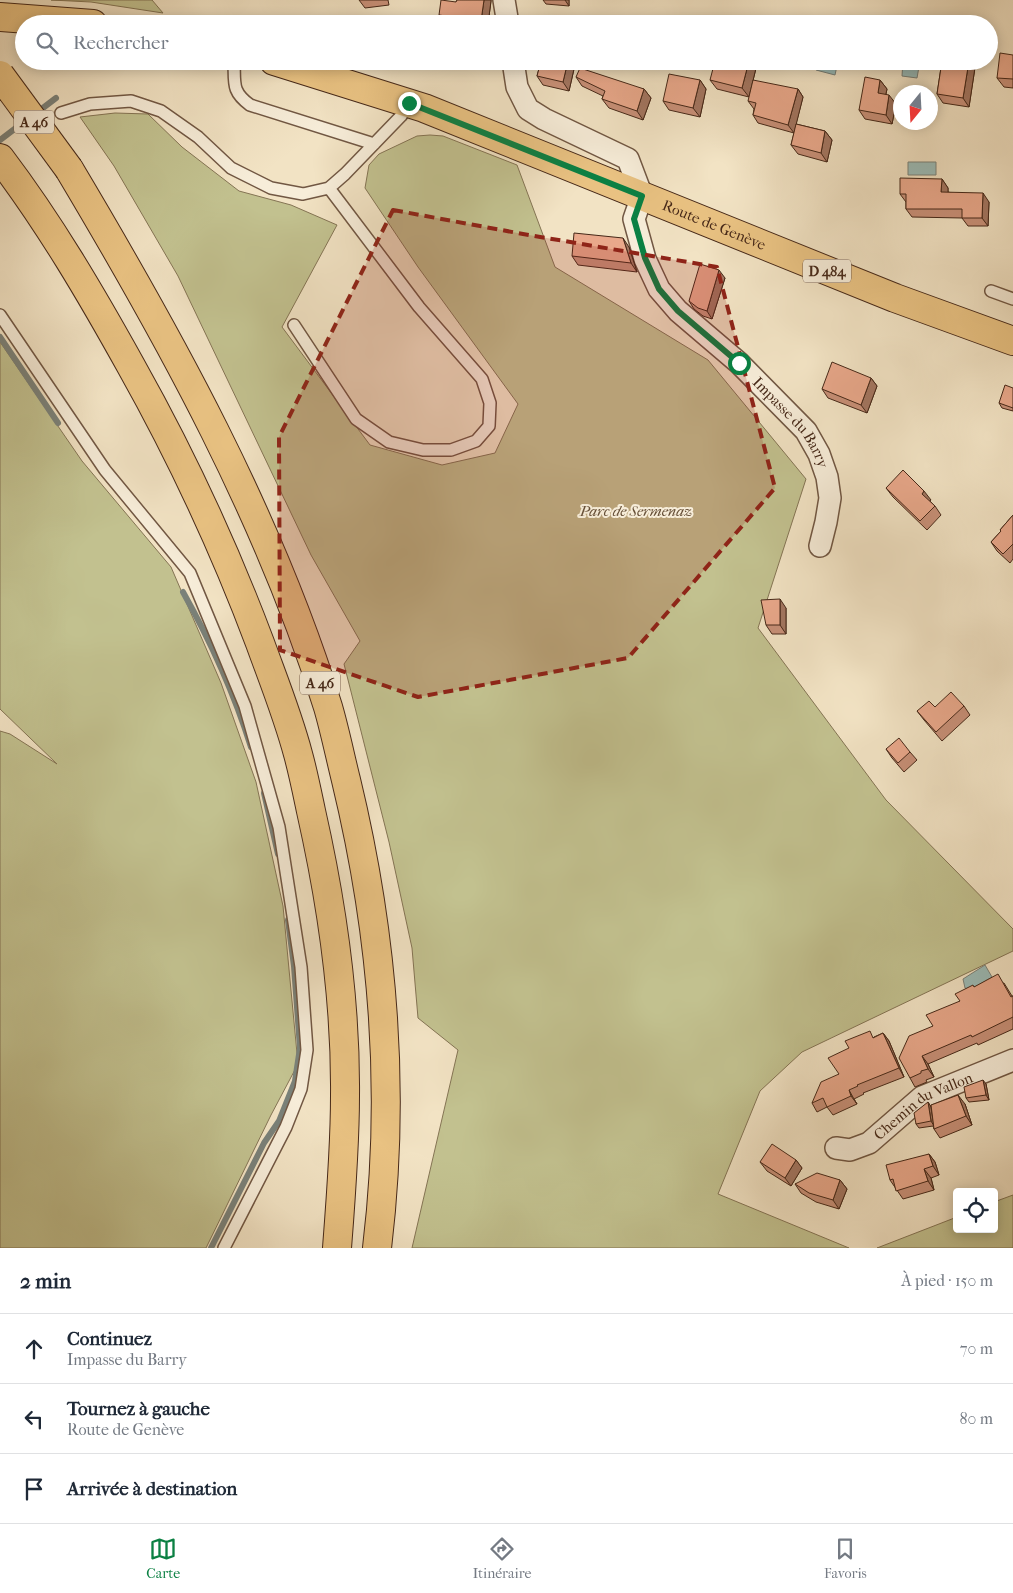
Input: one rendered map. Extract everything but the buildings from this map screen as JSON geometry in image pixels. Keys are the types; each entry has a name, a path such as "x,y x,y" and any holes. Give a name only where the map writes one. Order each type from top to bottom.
{"main road":[{"path":"0,16 15,17"},
{"name":"Route de Genève","path":"303,70 409,103 895,298 1013,341"},
{"name":"A 46","path":"0,75 68,169 186,374 244,493 294,610 329,709 358,828 378,955 383,1017 385,1082 382,1193 377,1248"},
{"name":"A 46","path":"0,158 28,195 81,278 163,425 218,539 241,593 298,753 324,870 342,1013 345,1111 344,1154 336,1248"}],"street":[{"path":"504,0 506,15"},
{"path":"515,70 517,87 528,108 544,119 628,159 642,196"},
{"name":"Impasse du Barry","path":"642,196 634,219 645,258 659,289 678,311 739,363 806,432 819,454 827,477 830,498 820,546"},
{"name":"Chemin du Vallon","path":"836,1148 850,1150 869,1143 922,1097 1013,1060"}],"lane":[{"path":"234,70 235,90 250,105 374,144"},
{"path":"61,113 90,104 131,101 161,110 198,136 231,168 271,188 303,194 329,188 401,116 409,103"},
{"path":"294,325 356,420 389,442 423,450 451,450 476,441 489,426 490,403 482,379 419,307 329,188"},
{"path":"991,291 1013,299"},
{"path":"0,315 105,470 190,572 245,706 279,827 301,967 307,1050 301,1089 286,1127 224,1248"}],"highlighted area":[{"path":"393,210 717,267 775,488 628,658 418,697 280,650 279,437"}],"green space":[{"path":"51,0 152,0 163,13 91,2"},
{"name":"Parc de Sermenaz","path":"115,113 148,114 182,147 239,191 291,205 337,225 282,327 370,445 442,465 495,453 518,404 418,267 365,188 369,165 379,154 417,136 443,136 517,165 555,267 708,360 806,479 758,628 886,800 1013,929 1013,951 802,1052 760,1091 718,1194 849,1248 412,1248 458,1050 418,1018 412,948 389,842 344,664 360,641 311,555 178,276 114,166 80,117"},
{"path":"0,342 82,461 171,567 221,683 256,782 283,906 298,1064 206,1248 0,1248 0,731 10,734 57,764 0,709"},
{"path":"1013,1195 1013,1248 877,1248 953,1219 953,1233 998,1233 998,1201"}],"water":[{"path":"816,70 836,70 835,75"},
{"path":"902,70 918,70 917,78 902,76"},
{"path":"908,162 936,162 936,175 908,175"},
{"path":"985,965 992,977 970,990 965,988 963,979"}],"waterway":[{"path":"35,114 56,98"},
{"path":"0,140 25,121"},
{"path":"0,337 58,423"},
{"path":"183,592 221,668 251,747"},
{"path":"264,793 278,854"},
{"path":"211,1248 264,1143 279,1121 295,1081 300,1048 294,966 288,920"}],"route":[{"path":"409,103 642,196 634,219 645,258 659,289 678,311 739,363"}]}
